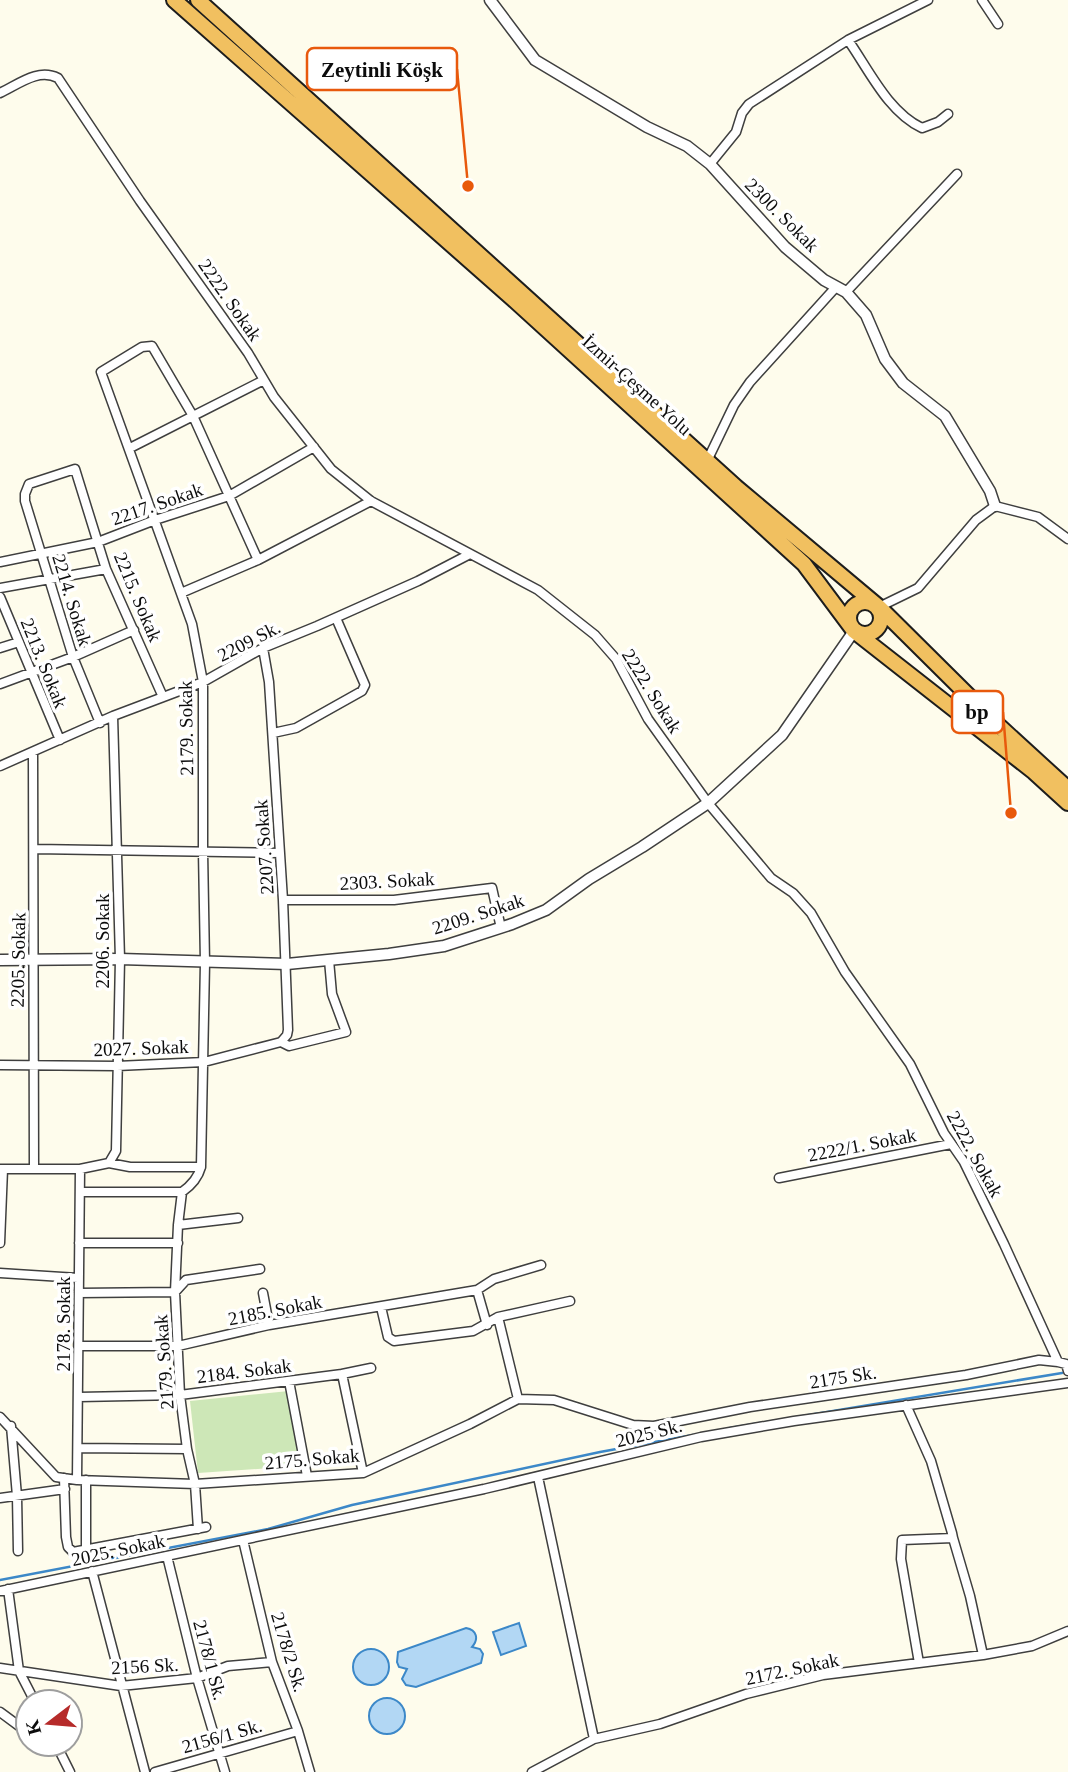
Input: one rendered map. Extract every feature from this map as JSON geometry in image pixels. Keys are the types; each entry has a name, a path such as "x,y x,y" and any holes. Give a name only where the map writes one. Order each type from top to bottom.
{"highway":[{"name":"İzmir-Çeşme Yolu","path":"174,0 513,299 804,565 855,631 1034,772 1068,803"},
{"name":"İzmir-Çeşme Yolu","path":"198,0 707,461 879,607 999,726 1068,789"},
{"path":"866,603 879,607 881,621 876,630 866,635 855,631 849,619 852,609 866,603"}],"street":[{"name":"2300. Sokak","path":"490,0 535,60 647,127 687,146 710,164 785,247 824,280 841,289 866,315 885,359 903,383 945,416 990,491 995,506"},
{"path":"710,164 736,132 742,113 749,104 848,40 929,0"},
{"path":"982,0 998,24"},
{"path":"848,40 897,111 909,121 922,128 948,114"},
{"name":"2222. Sokak","path":"0,93 35,75 48,74 58,78 264,380 331,469 371,501 538,590 595,635 616,659 648,719 708,803 771,878 793,893 811,913 845,972 910,1064 951,1144 964,1162 1058,1362 1066,1364 1068,1371"},
{"path":"707,461 734,405 750,382 957,174"},
{"name":"2179. Sokak","path":"193,416 152,346 142,347 101,372 192,624 203,682 205,963 201,1167"},
{"path":"130,448 264,380"},
{"path":"193,416 258,560"},
{"name":"2217. Sokak","path":"0,562 99,542 229,496 314,447"},
{"name":"2214. Sokak","path":"75,469 29,484 24,494 73,657 100,723"},
{"name":"2215. Sokak","path":"75,469 106,569 163,697"},
{"path":"181,593 258,560 371,501"},
{"path":"879,607 918,588 976,520 995,506 1038,517 1067,534"},
{"name":"2209 Sk.","path":"0,766 113,716 203,682 262,648 418,581 470,554"},
{"path":"0,588 106,569"},
{"name":"2213. Sokak","path":"0,597 60,740"},
{"path":"273,733 296,728 362,691 365,685 336,618"},
{"path":"0,684 73,657 134,630"},
{"name":"2209. Sokak","path":"0,960 120,959 287,964 444,946 501,928 546,910 589,879 708,803 782,735 855,631"},
{"path":"0,648 19,642"},
{"name":"2207. Sokak","path":"262,648 269,682 287,964 288,1030 281,1042"},
{"name":"2206. Sokak","path":"109,1163 116,1152 120,959 113,716"},
{"name":"2205. Sokak","path":"33,752 34,1169"},
{"path":"35,849 279,853"},
{"name":"2303. Sokak","path":"283,900 394,900 492,888 501,928"},
{"name":"2027. Sokak","path":"0,1065 117,1066 204,1062 281,1042 289,1046 346,1032 332,995 329,960"},
{"name":"2222/1. Sokak","path":"779,1178 951,1144"},
{"path":"0,1243 2,1169 80,1169 109,1163 130,1167 201,1167 195,1180 182,1192 80,1192"},
{"name":"2178. Sokak","path":"80,1169 79,1448 86,1551"},
{"name":"2179. Sokak","path":"86,1551 202,1528 180,1395 175,1292 182,1192"},
{"path":"178,1224 239,1218"},
{"path":"79,1243 178,1243"},
{"name":"2185. Sokak","path":"79,1346 178,1346 269,1325 477,1290 494,1279 541,1265"},
{"path":"79,1293 175,1292 186,1280 260,1269"},
{"path":"0,1273 78,1278"},
{"path":"477,1290 487,1325"},
{"path":"263,1293 269,1325"},
{"path":"381,1307 388,1336 394,1341 473,1331 498,1317 570,1301"},
{"path":"498,1317 518,1399"},
{"name":"2175 Sk.","path":"633,1425 654,1426 750,1407 966,1375 1039,1360 1058,1362"},
{"name":"2184. Sokak","path":"79,1397 180,1395 371,1368"},
{"path":"342,1374 363,1473"},
{"path":"289,1381 307,1476"},
{"name":"2025 Sk.","path":"243,1540 538,1477 701,1437 1068,1383"},
{"name":"2175. Sokak","path":"64,1478 195,1484 363,1473 518,1399 554,1400 633,1425"},
{"path":"906,1405 931,1461 984,1654"},
{"path":"0,1417 56,1477 64,1478 68,1547 73,1552 86,1551"},
{"path":"11,1426 18,1551"},
{"path":"79,1448 187,1450"},
{"path":"538,1477 594,1739"},
{"path":"0,1498 65,1489"},
{"path":"919,1663 901,1559 902,1541 953,1538"},
{"name":"2025. Sokak","path":"4,1590 243,1540"},
{"name":"2178/2 Sk.","path":"243,1540 272,1662 310,1772"},
{"name":"2178/1 Sk.","path":"167,1556 197,1678 225,1772"},
{"path":"92,1571 145,1772"},
{"path":"4,1590 19,1671 28,1688"},
{"name":"2172. Sokak","path":"532,1772 594,1739 660,1724 746,1694 823,1675 1032,1646 1068,1631"},
{"name":"2156 Sk.","path":"0,1668 121,1686 197,1678 228,1666 272,1662"},
{"name":"2156/1 Sk.","path":"155,1772 298,1731"}],"green space":[{"path":"289,1391 301,1466 198,1473 190,1401"}],"water":[{"path":"519,1623 526,1646 501,1655 493,1632"},
{"path":"466,1628 476,1635 472,1647 480,1649 483,1654 481,1663 416,1687 406,1685 402,1679 407,1669 399,1667 398,1652"},
{"path":"371,1649 384,1654 389,1667 384,1680 371,1685 358,1680 353,1667 358,1654"},
{"path":"387,1698 400,1703 405,1716 400,1729 387,1734 374,1729 369,1716 374,1703"}],"waterway":[{"path":"730,1428 1062,1373"},
{"path":"0,1580 268,1529 352,1505 693,1435"}],"place":[{"name":"Zeytinli Köşk","path":"468,186"},
{"name":"bp","path":"1011,813"}]}
